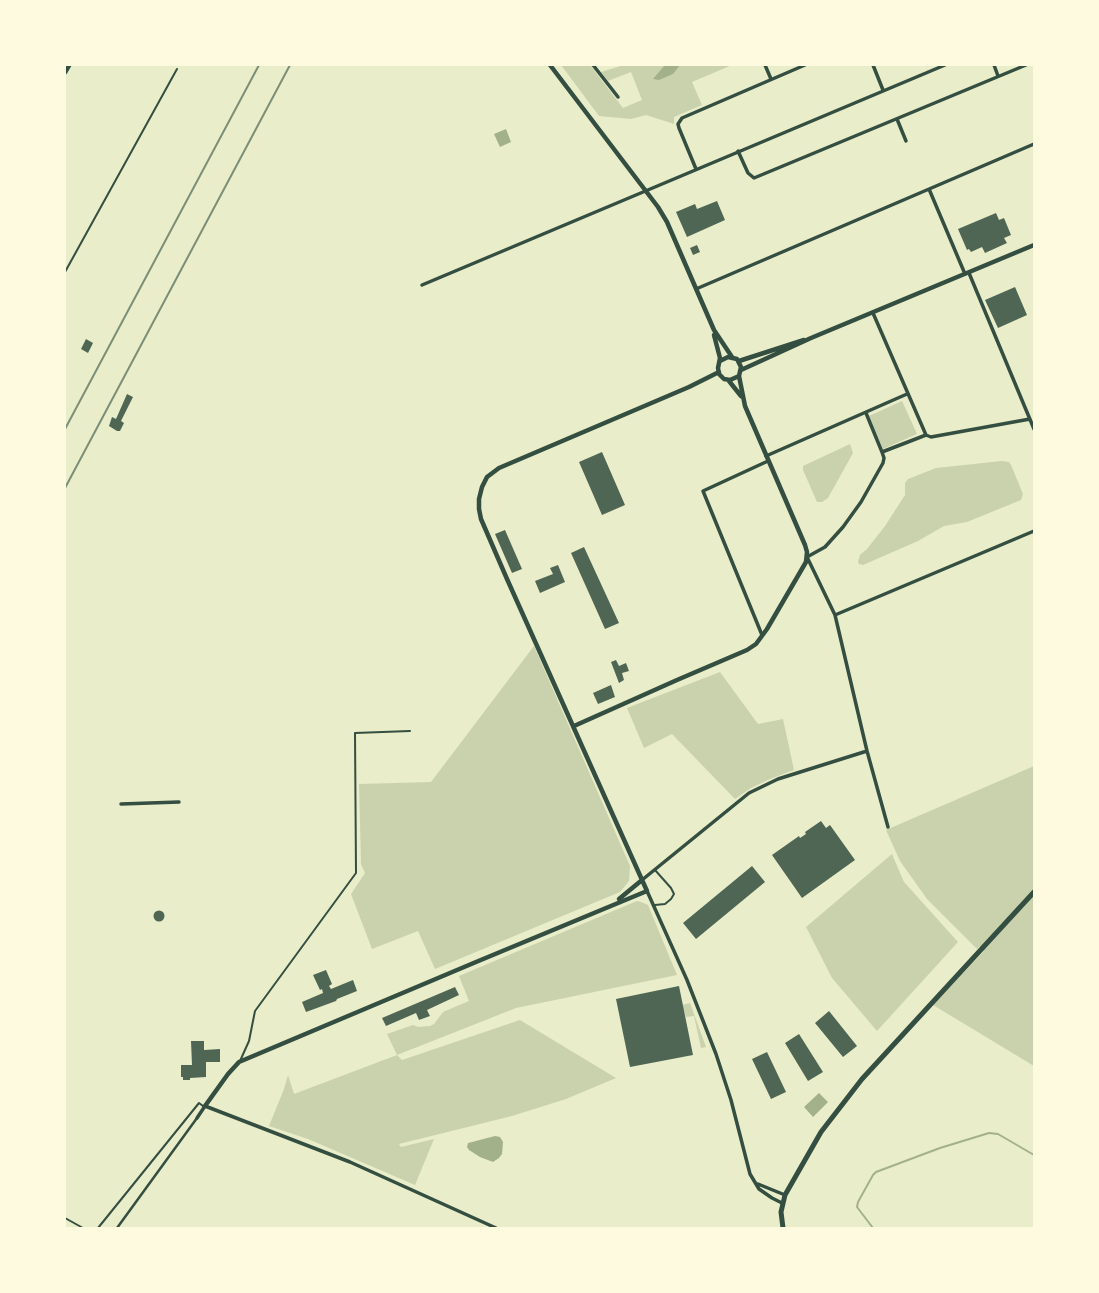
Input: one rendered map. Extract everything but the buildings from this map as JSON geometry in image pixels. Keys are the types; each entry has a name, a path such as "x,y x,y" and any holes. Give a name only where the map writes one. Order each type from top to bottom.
{"main road":[{"path":"65,72 69,65"},
{"path":"783,1228 781,1218 785,1195 821,1132 862,1079 1034,892"}],"street":[{"path":"550,65 646,190 667,222 714,330 732,357 739,361 747,360 811,338"},
{"path":"593,65 618,97"},
{"path":"765,65 771,79"},
{"path":"696,169 679,128 682,117 805,65"},
{"path":"873,65 883,90"},
{"path":"422,285 945,65"},
{"path":"994,65 998,76"},
{"path":"738,151 748,173 754,178 1026,65"},
{"path":"897,119 906,141"},
{"path":"696,289 1034,144"},
{"path":"929,189 1034,429"},
{"path":"727,380 734,380 740,373 811,338 1034,245"},
{"path":"873,313 926,435"},
{"path":"714,330 720,361 719,372 743,400 807,557 835,615 888,827"},
{"path":"720,361 732,357"},
{"path":"739,361 743,400"},
{"path":"719,372 499,468 487,477 482,487 479,509 512,590 687,980 731,1100 750,1174 763,1193 782,1203"},
{"path":"762,635 703,491 767,458 907,394"},
{"path":"574,726 756,644 807,557 825,547 843,527 883,463 882,452 866,413"},
{"path":"882,452 926,435 931,437 1030,419"},
{"path":"835,615 1034,531"},
{"path":"607,906 622,897 749,793 764,785 867,751"},
{"path":"121,804 178,802"},
{"path":"117,1228 239,1062 647,891"},
{"path":"205,1107 346,1161 496,1228"},
{"path":"756,1184 785,1195"}],"lane":[{"path":"65,271 177,69"},
{"path":"239,1062 249,1041 256,1011 356,873 355,733 410,732"},
{"path":"654,906 665,904 674,894 655,870"},
{"path":"98,1228 199,1102 205,1107"},
{"path":"65,1218 83,1228"}],"shaded area":[{"path":"561,65 590,65 623,108 642,100 631,72 608,81 601,72 624,65 732,65 692,82 702,105 674,117 674,124 646,115 631,119 599,116"},
{"path":"665,65 680,65 673,74 659,80 653,79"},
{"path":"506,129 511,142 500,147 494,134"},
{"path":"902,401 917,434 883,449 869,416"},
{"path":"850,444 853,453 828,498 817,502 803,466"},
{"path":"1002,461 1011,465 1023,494 1021,500 967,522 944,526 918,541 863,565 859,564 860,555 885,526 905,495 905,483 908,479 936,468"},
{"path":"534,646 630,866 629,881 620,892 435,969 418,931 372,949 351,894 365,873 361,864 359,784 431,782"},
{"path":"720,672 758,724 783,719 794,770 751,788 735,799 672,734 644,748 627,708"},
{"path":"1034,766 1034,1066 933,1005 984,951 980,946 977,949 927,899 900,861 886,830"},
{"path":"892,854 904,882 958,942 877,1031 832,978 806,927"},
{"path":"637,901 648,905 677,975 516,1008 397,1055 387,1034 413,1025 430,1026 443,1012 469,1001 459,976"},
{"path":"690,1003 706,1047 701,1048 694,1016 686,1017 682,1005"},
{"path":"520,1020 616,1078 566,1099 512,1116 399,1144 401,1147 434,1139 415,1185 308,1139 269,1126 288,1075 294,1094 397,1055 402,1060"},
{"path":"819,1093 828,1102 813,1117 804,1107"},
{"path":"500,1137 503,1142 502,1154 493,1162 480,1157 467,1147 468,1143"}],"waterway":[{"path":"873,1228 857,1207 876,1172 989,1133 998,1134 1034,1155"}],"railway":[{"path":"65,429 259,65"},
{"path":"65,488 290,65"}]}
